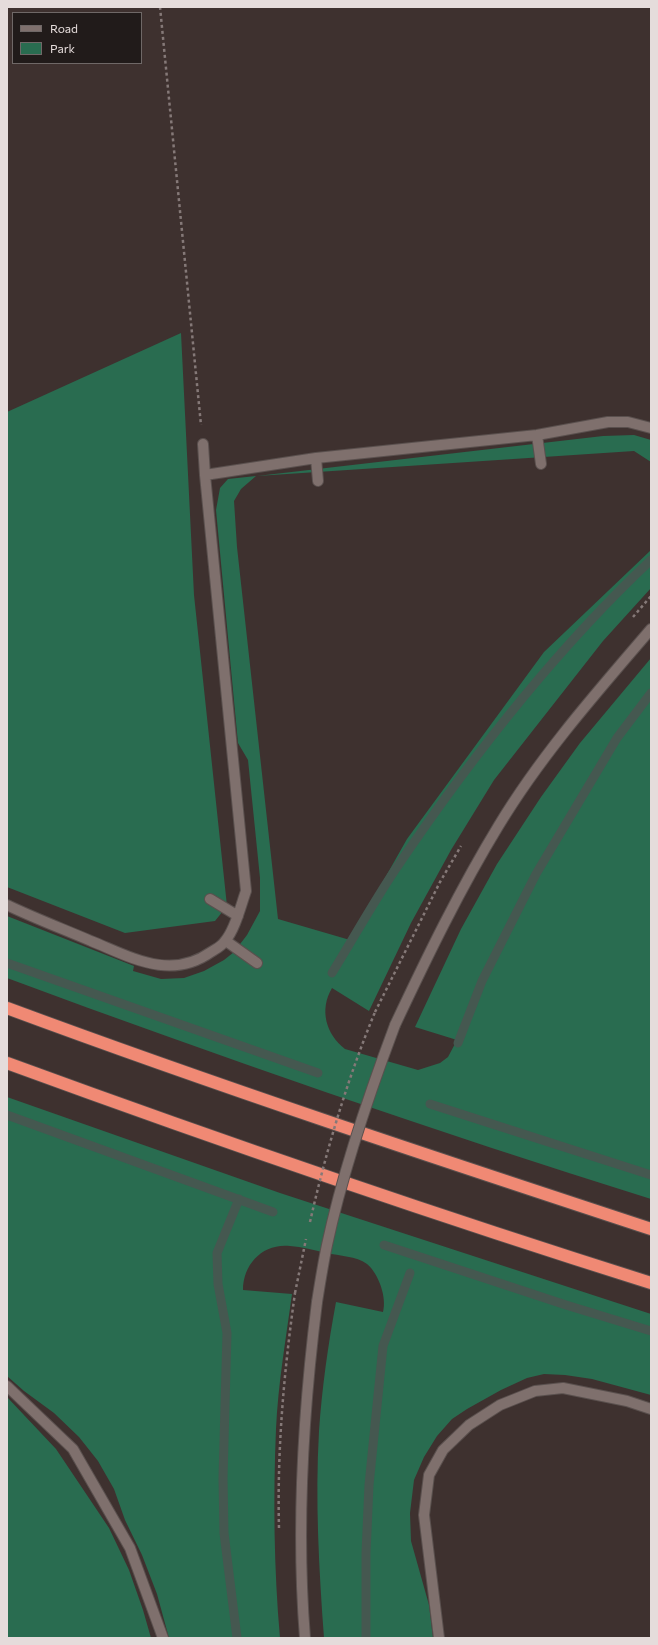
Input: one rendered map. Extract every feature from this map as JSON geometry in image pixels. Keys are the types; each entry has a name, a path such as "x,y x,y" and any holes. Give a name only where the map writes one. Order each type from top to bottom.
{"highway":[{"path":"7,1008 164,1065 347,1128 651,1229"},
{"path":"7,1063 179,1125 363,1188 651,1283"}],"street":[{"path":"205,475 316,458 537,435 608,422 628,422 651,428"},
{"path":"537,435 542,464"},
{"path":"7,904 141,962 156,965 186,965 203,958 226,941 238,916 246,891 203,444"},
{"path":"316,458 318,481"},
{"path":"305,1638 301,1531 302,1453 307,1378 317,1302 327,1245 354,1143 371,1087 395,1026 429,951 460,893 500,824 537,769 585,706 651,629"},
{"path":"210,899 238,916"},
{"path":"226,941 257,963"},
{"path":"7,1386 73,1449 130,1548 163,1638"},
{"path":"439,1638 424,1515 429,1475 443,1450 469,1425 500,1405 535,1391 563,1388 627,1401 651,1409"}],"path":[{"path":"160,7 203,444"}],"green space":[{"path":"181,333 194,595 227,906 215,921 125,933 7,887 7,412"},
{"path":"634,435 651,440 651,462 634,451 257,476 603,436"},
{"path":"256,476 241,489 234,501 237,547 278,919 350,940 407,839 544,652 651,550 651,588 603,641 494,780 451,850 411,923 369,1011 332,988 328,996 325,1013 329,1029 338,1043 345,1049 418,1070 440,1063 448,1057 457,1040 415,1027 461,929 497,864 541,797 580,743 651,658 651,1199 328,1093 7,978 7,916 134,966 133,971 161,979 184,978 204,971 224,960 234,952 247,935 260,911 260,878 248,760 238,743 216,510 220,488 228,479"},
{"path":"7,1097 280,1193 651,1314 651,1395 592,1379 544,1374 527,1378 501,1390 452,1419 437,1436 424,1457 414,1480 410,1513 411,1541 429,1605 433,1638 324,1638 318,1534 317,1483 322,1399 333,1318 336,1302 383,1312 383,1293 381,1286 371,1268 363,1261 358,1259 290,1246 271,1248 263,1252 256,1257 251,1264 244,1281 243,1290 292,1294 278,1395 275,1455 275,1560 280,1638 169,1638 157,1594 142,1555 125,1520 114,1489 98,1461 79,1437 54,1413 24,1391 7,1376"},
{"path":"7,1397 56,1449 109,1528 129,1570 151,1638 7,1638"}],"waterway":[{"path":"332,973 395,870 483,747 514,708 580,632 651,560"},
{"path":"458,1043 482,981 536,874 617,738 651,693"},
{"path":"7,963 318,1073"},
{"path":"430,1104 651,1175"},
{"path":"7,1115 273,1212"},
{"path":"237,1638 224,1533 223,1478 227,1333 218,1284 217,1253 239,1199"},
{"path":"384,1245 566,1305 651,1331"},
{"path":"366,1638 366,1553 369,1485 383,1346 410,1273"}]}
